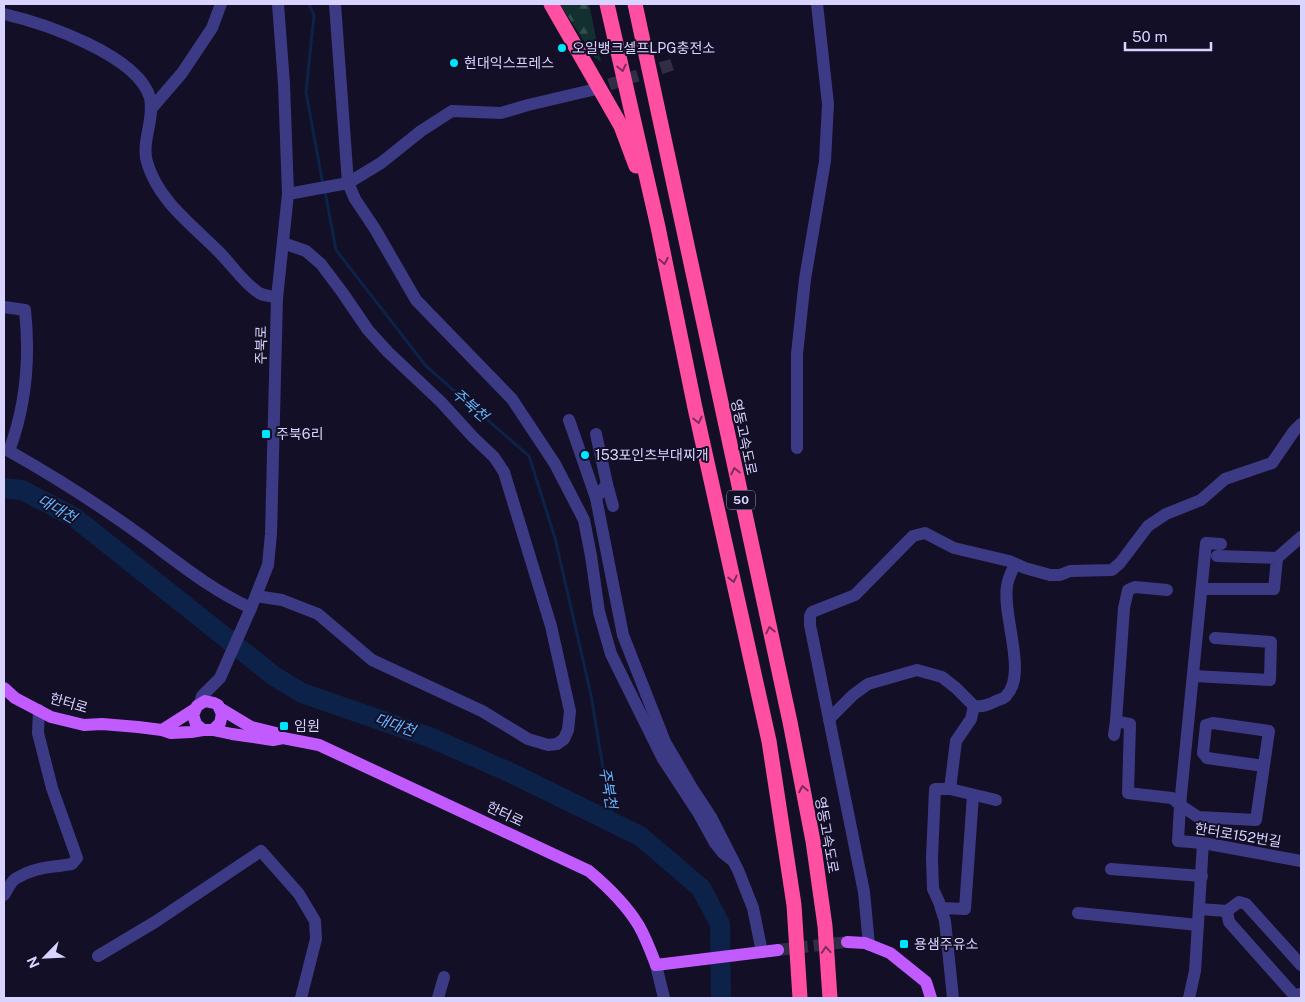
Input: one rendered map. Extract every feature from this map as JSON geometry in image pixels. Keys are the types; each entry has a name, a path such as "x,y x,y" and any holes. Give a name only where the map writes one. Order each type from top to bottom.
{"highway":[{"path":"552,4 622,126 658,227"},
{"name":"50","path":"607,4 658,227 695,408 769,741 794,904 800,998"},
{"name":"영동고속도로","path":"635,4 790,722 813,841 825,926 830,998"}],"main road":[{"name":"한터로","path":"4,688 15,698 51,717 84,726 102,724 162,730 171,733 208,730 273,740 282,738 319,745 589,871 613,892 635,920 656,965"},
{"path":"162,730 198,706 210,701 219,707 222,714 220,723 208,730 196,724 194,720 198,706"},
{"name":"한터로","path":"219,707 251,727 276,733 282,738"},
{"path":"847,942 869,945 890,954 926,982 931,998"},
{"path":"656,965 778,950"}],"street":[{"path":"152,109 182,73 212,28 221,4"},
{"name":"주북로","path":"219,707 215,697 220,678 268,565 271,534 278,298 283,243 294,193 278,4"},
{"path":"334,4 348,182 355,199 416,300 512,399 555,464 584,520 599,612 611,654 662,759 699,814 715,843 732,860"},
{"path":"797,448 797,354 805,279 825,161 828,104 818,4"},
{"path":"4,14 27,19 58,31 118,60 136,76 150,96 152,109 146,160 155,182 165,199 218,250 245,281 261,294 278,298"},
{"path":"294,193 348,182 381,162 452,110 501,113 592,90"},
{"path":"4,306 25,310 28,340 25,385 20,418 9,451 56,477 226,596 252,606 282,600 318,614 372,660 482,710 528,739 548,745 557,744 564,739 568,730 570,710 551,626 504,472 494,457 368,330 321,264 306,251 283,243"},
{"path":"569,420 596,498 622,635 665,742 711,817 732,860 753,908 762,952"},
{"path":"869,945 864,892 810,625 812,612 855,595 913,536 925,532 954,548 1050,574 1060,575 1070,571 1112,570 1120,563 1148,526 1166,514 1201,500 1225,479 1272,463 1301,424"},
{"path":"596,434 614,506"},
{"path":"596,498 607,484"},
{"path":"1202,589 1274,589 1277,558 1301,537"},
{"path":"1180,806 1206,543 1219,550 1277,558"},
{"path":"829,719 853,695 868,684 917,670 942,677 974,706 990,705 1006,697 1012,688 1016,674 1008,616 1007,586 1015,564"},
{"path":"1114,735 1124,608 1128,590 1136,587 1167,590"},
{"path":"1193,676 1270,680 1271,642 1215,638"},
{"name":"주북로","path":"198,706 202,696 220,678"},
{"path":"950,789 956,741 971,719 974,706"},
{"path":"4,895 14,879 35,869 72,864 77,858 52,788 38,733 39,710"},
{"path":"1116,722 1130,724 1128,794 1172,798 1180,806 1198,817 1256,820 1264,766 1269,731 1213,723 1206,725 1203,753 1207,758 1264,766"},
{"path":"953,998 945,921 933,889 932,858 935,789 950,789 996,800"},
{"path":"941,908 965,909 973,795"},
{"name":"한터로152번길","path":"1180,806 1178,841 1203,843 1301,859"},
{"path":"1193,996 1203,843"},
{"path":"98,956 155,922 261,851 298,894 315,921 316,939 301,998"},
{"path":"1111,869 1202,876"},
{"path":"1200,909 1227,912 1239,902 1246,904 1301,965"},
{"path":"1227,912 1229,922 1282,984 1294,995 1301,994"},
{"path":"1078,913 1198,925"},
{"path":"656,965 664,998"},
{"path":"438,998 444,977"}],"green space":[{"path":"560,4 589,4 601,62 594,57"}],"waterway":[{"name":"주북천","path":"309,4 314,15 306,92 323,185"},
{"name":"주북천","path":"325,191 336,250 426,366 529,456 555,538 591,695 614,823"},
{"name":"대대천","path":"4,488 22,490 74,517 274,676 302,693 429,737 509,772 640,836 701,888 720,924 721,998"}],"tunnel":[{"path":"592,90 674,64"},
{"path":"778,950 847,942"}],"place":[{"name":"오일뱅크셀프LPG충전소","path":"562,48"},
{"name":"현대익스프레스","path":"454,63"},
{"name":"주북6리","path":"266,434"},
{"name":"153포인츠부대찌개","path":"585,455"},
{"name":"임원","path":"284,726"},
{"name":"용샘주유소","path":"904,944"}]}
